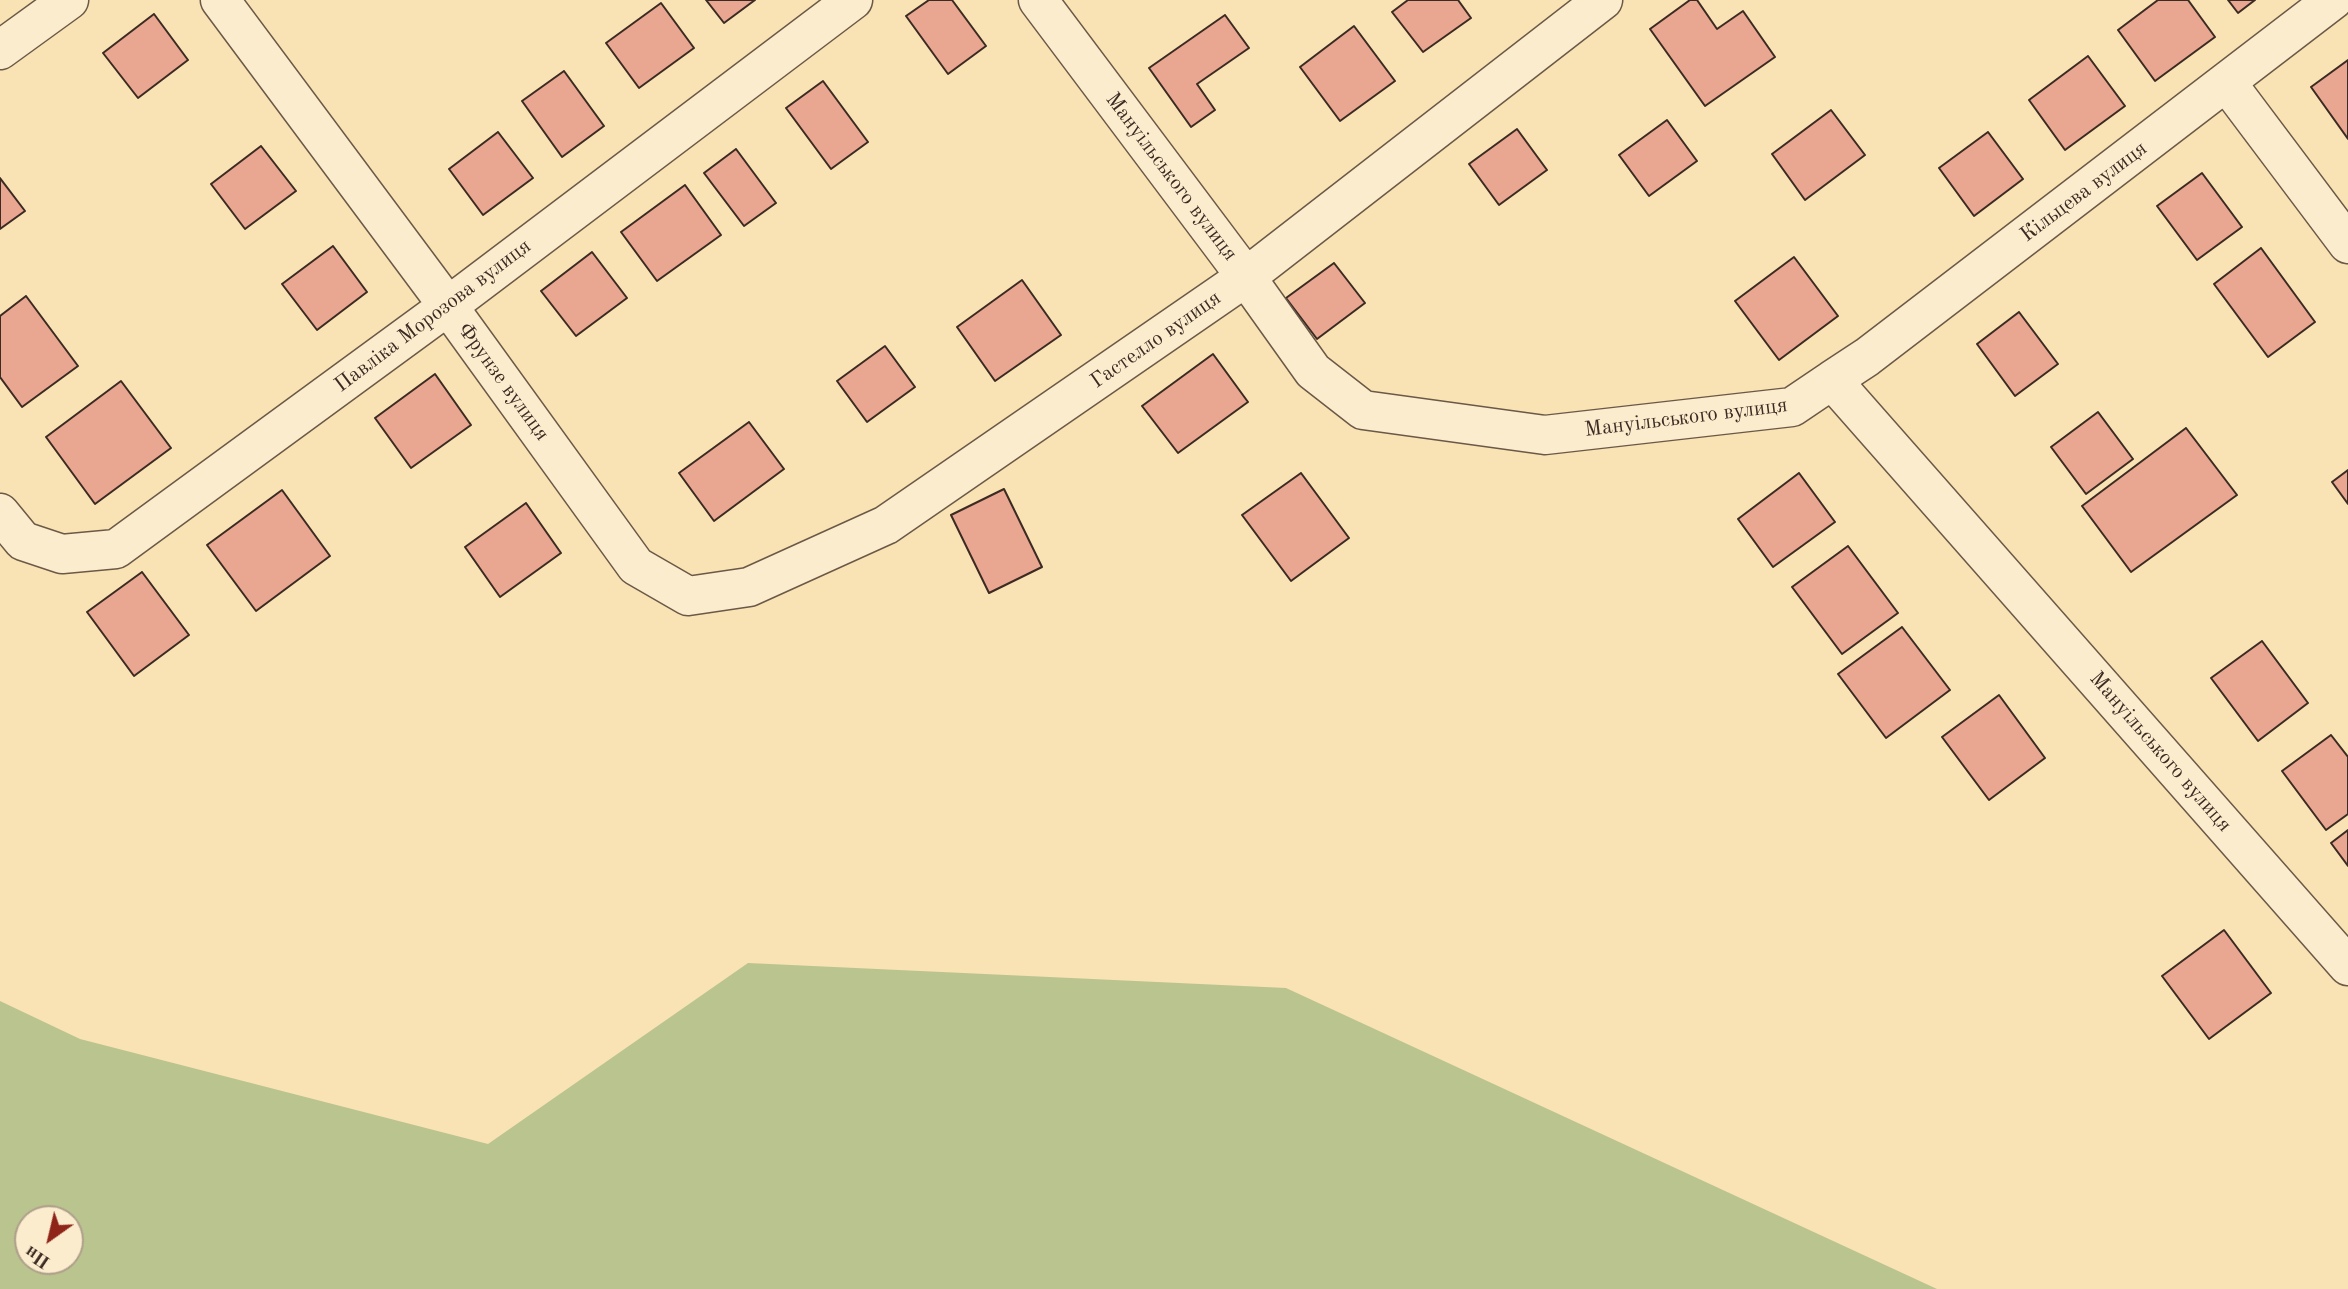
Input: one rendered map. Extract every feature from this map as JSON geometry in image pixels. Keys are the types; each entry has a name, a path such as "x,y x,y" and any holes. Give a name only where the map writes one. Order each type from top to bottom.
{"street":[{"path":"0,50 69,0"},
{"name":"Фрунзе вулиця","path":"220,0 448,306 636,566 688,596 749,587"},
{"name":"Павліка Морозова вулиця","path":"0,513 23,541 62,554 116,549 448,306 853,0"},
{"name":"Мануільського вулиця","path":"1038,0 1246,277 1313,371 1363,410 1545,435 1792,407 1832,380 2348,966"},
{"name":"Гастелло вулиця","path":"749,587 886,525 1246,277 1603,0"},
{"name":"Кільцева вулиця","path":"1832,380 1867,357 2333,0"},
{"path":"2227,83 2348,244"}],"green space":[{"path":"748,963 1286,988 1937,1289 0,1289 0,1001 80,1039 488,1144"}],"building":[{"path":"706,0 755,0 724,23"},
{"path":"929,0 952,0 986,46 948,74 906,16"},
{"path":"1408,0 1458,0 1471,18 1423,52 1392,12"},
{"path":"1690,0 1697,0 1717,29 1743,11 1775,57 1705,106 1650,29"},
{"path":"2158,0 2188,0 2215,37 2155,81 2118,30"},
{"path":"2228,0 2255,0 2238,13"},
{"path":"661,3 694,48 639,88 606,43"},
{"path":"154,14 188,60 138,98 103,53"},
{"path":"1225,15 1249,48 1197,84 1215,110 1191,127 1149,68"},
{"path":"1354,26 1395,81 1340,121 1300,67"},
{"path":"2088,56 2125,106 2065,150 2029,100"},
{"path":"2348,60 2348,139 2311,87"},
{"path":"564,71 604,126 562,157 522,101"},
{"path":"823,81 868,142 831,169 786,108"},
{"path":"1831,110 1865,155 1805,200 1772,154"},
{"path":"1667,120 1697,161 1649,196 1619,155"},
{"path":"1517,129 1547,170 1499,205 1469,164"},
{"path":"498,132 533,178 483,215 449,169"},
{"path":"1988,132 2023,179 1974,216 1939,168"},
{"path":"261,146 296,191 245,229 211,184"},
{"path":"736,149 776,203 744,226 704,173"},
{"path":"2202,173 2242,227 2197,260 2157,206"},
{"path":"0,178 25,211 0,229"},
{"path":"685,185 721,235 657,281 621,232"},
{"path":"333,246 367,292 317,330 282,284"},
{"path":"2261,248 2315,322 2268,357 2214,284"},
{"path":"592,252 627,298 576,336 541,291"},
{"path":"1794,257 1838,316 1779,360 1735,301"},
{"path":"1334,263 1365,303 1317,339 1286,298"},
{"path":"1022,280 1061,335 995,381 957,327"},
{"path":"26,296 78,366 22,407 0,377 0,316"},
{"path":"2019,312 2058,364 2015,396 1977,344"},
{"path":"885,346 915,387 867,422 837,381"},
{"path":"1213,354 1248,402 1178,453 1142,406"},
{"path":"435,374 471,425 411,468 375,418"},
{"path":"121,381 171,448 95,504 46,437"},
{"path":"2098,412 2133,459 2086,494 2051,447"},
{"path":"749,422 784,469 714,521 679,473"},
{"path":"2186,428 2237,495 2131,572 2082,506"},
{"path":"2348,470 2348,504 2332,482"},
{"path":"1301,473 1349,538 1291,581 1242,515"},
{"path":"1799,473 1835,522 1773,567 1738,519"},
{"path":"1004,489 1042,567 989,593 951,515"},
{"path":"282,490 330,556 256,611 207,545"},
{"path":"526,503 561,553 500,597 465,547"},
{"path":"1848,546 1898,613 1842,654 1792,587"},
{"path":"142,572 189,635 134,676 87,612"},
{"path":"1902,627 1950,690 1886,738 1838,674"},
{"path":"2262,641 2308,703 2258,741 2211,678"},
{"path":"1999,695 2045,758 1989,800 1942,737"},
{"path":"2331,735 2348,757 2348,814 2326,830 2282,771"},
{"path":"2348,830 2348,866 2331,843"},
{"path":"2224,930 2271,993 2209,1039 2162,976"}]}
